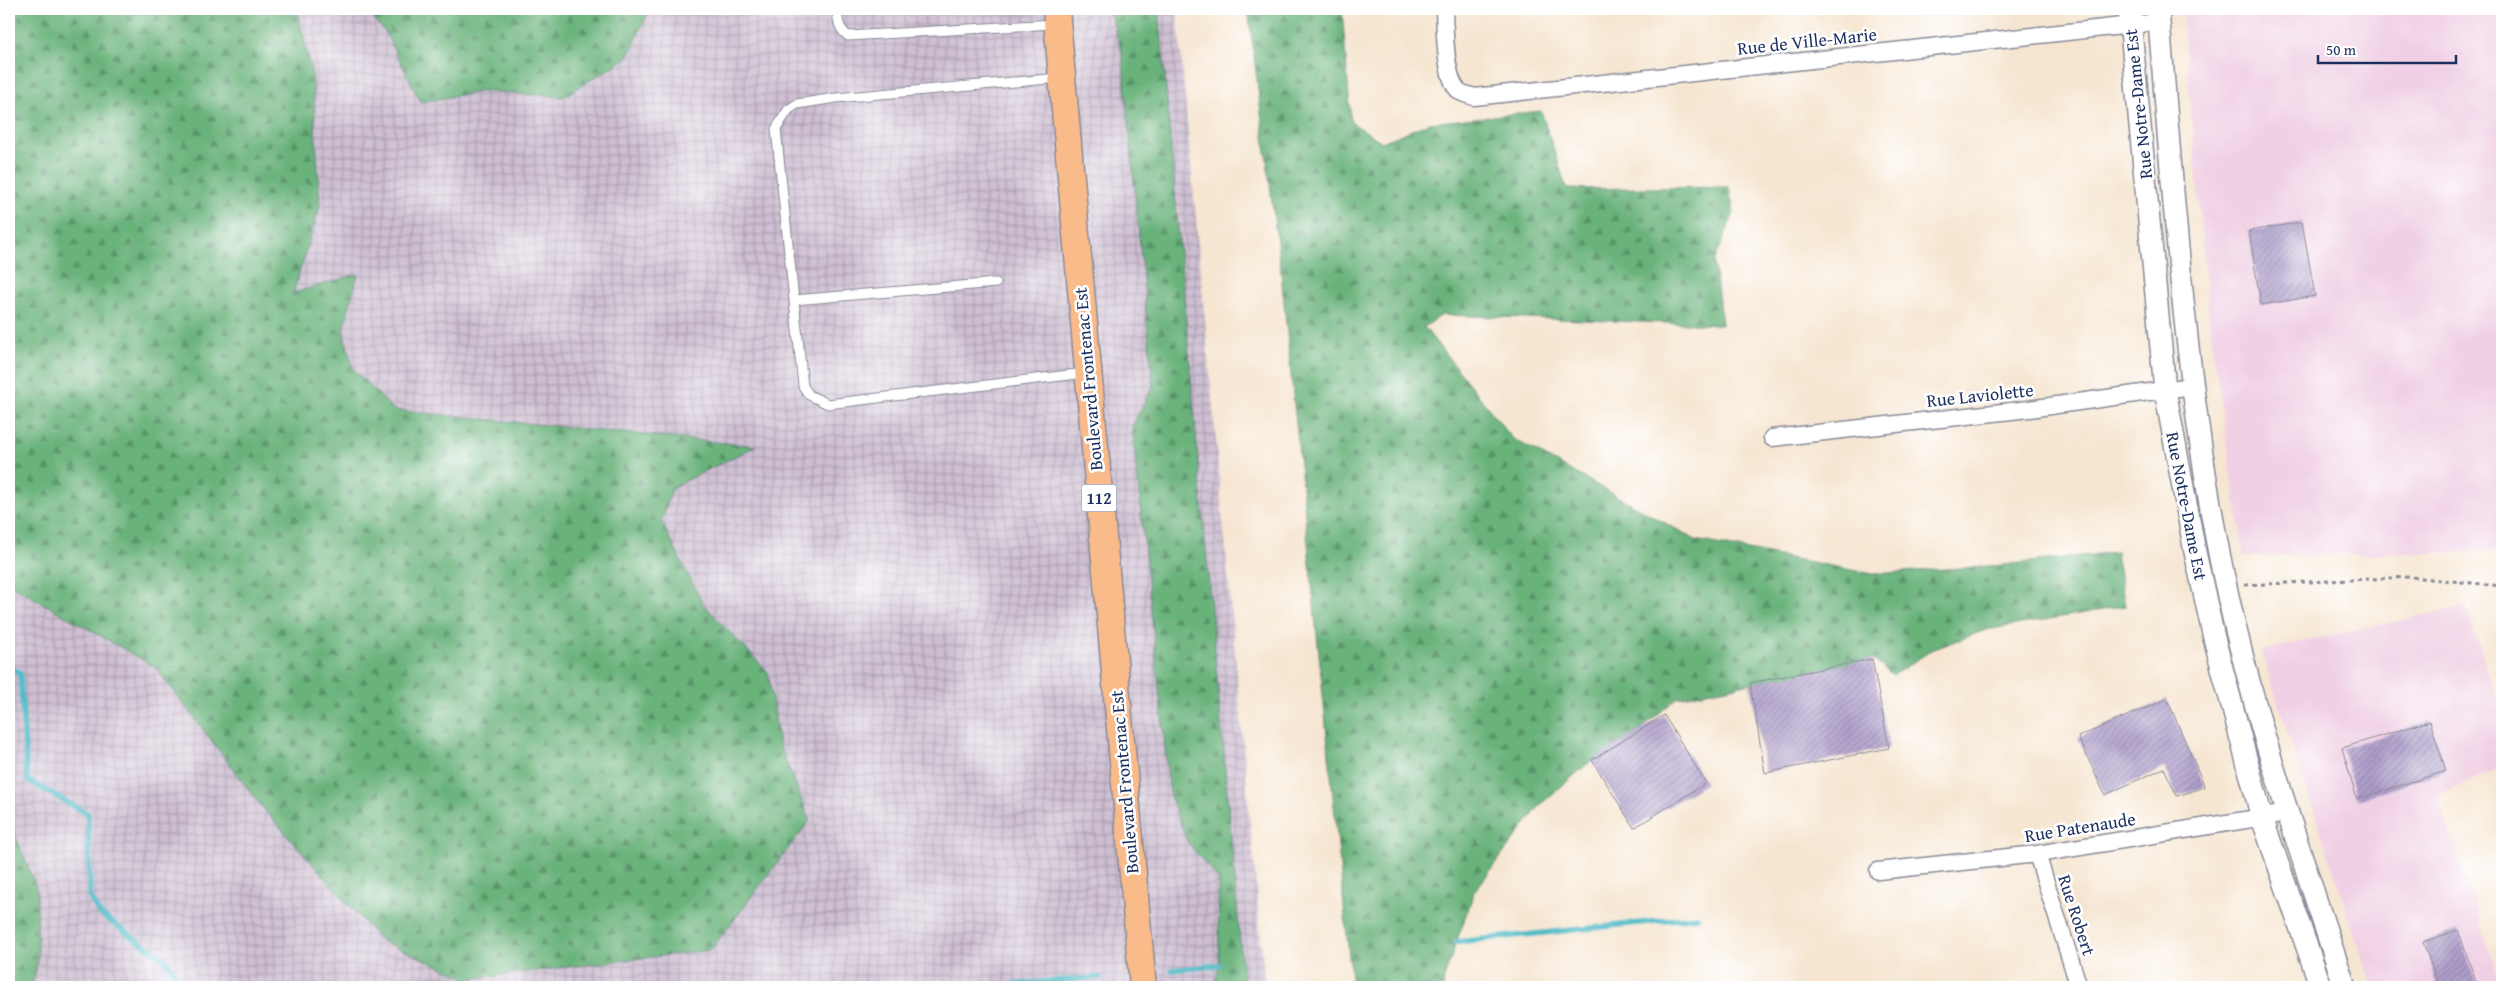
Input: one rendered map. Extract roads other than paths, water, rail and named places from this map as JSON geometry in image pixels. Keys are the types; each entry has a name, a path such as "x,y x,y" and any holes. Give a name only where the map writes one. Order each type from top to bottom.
{"main road":[{"name":"Boulevard Frontenac Est","path":"1056,16 1143,987"}],"street":[{"name":"Rue de Ville-Marie","path":"1444,9 1448,64 1453,83 1459,92 1474,97 2129,17 2159,15"},
{"name":"Rue Notre-Dame Est","path":"2159,15 2166,251 2165,390 2195,552 2214,638 2262,818 2321,987"},
{"name":"Rue Notre-Dame Est","path":"2129,17 2166,251 2192,386 2218,548 2235,630 2288,813 2345,987"},
{"name":"Rue Laviolette","path":"1772,438 2030,409 2192,386"},
{"name":"Rue Patenaude","path":"1878,872 2036,854 2288,813"},
{"name":"Rue Robert","path":"2036,854 2079,987"}],"lane":[{"path":"837,9 838,24 841,30 848,36 1056,16"},
{"path":"1062,78 836,98 797,104 788,110 776,129 804,386 809,395 828,404 1087,372"},
{"path":"794,300 996,283"}],"waterway":[{"path":"9,667 20,673 27,780 88,814 90,898 100,914 167,961 182,987"},
{"path":"1456,942 1697,917"},
{"path":"1172,970 1219,965"},
{"path":"987,987 1100,977"}]}
